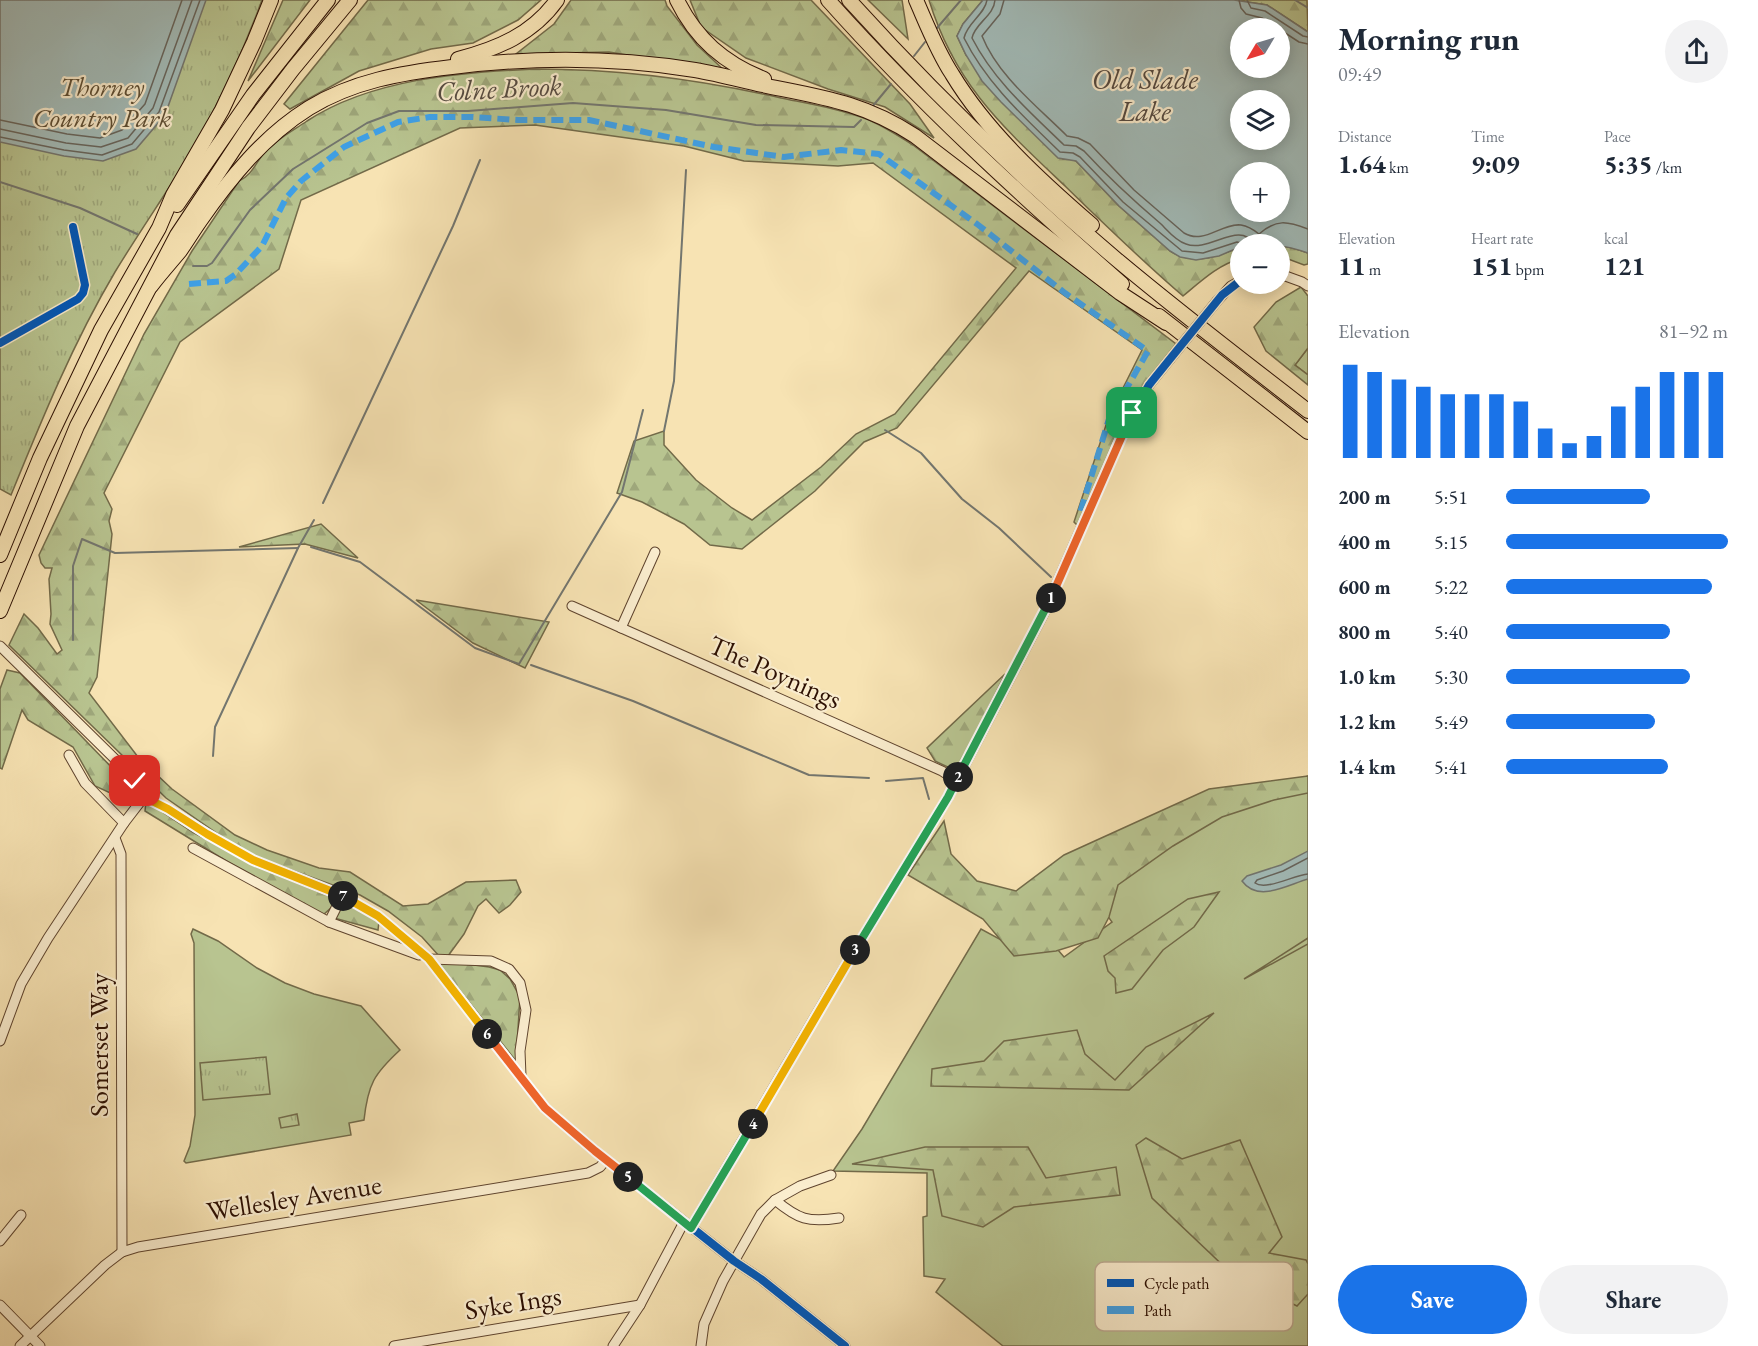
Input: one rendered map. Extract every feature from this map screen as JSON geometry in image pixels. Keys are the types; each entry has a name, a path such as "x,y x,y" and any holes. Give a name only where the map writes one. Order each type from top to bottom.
{"highway":[{"path":"0,555 40,458 101,330 159,228 173,195 227,100 271,0"},
{"path":"159,228 267,76 328,0"},
{"path":"0,611 74,433 177,235 223,164 293,69 350,0"},
{"path":"429,68 493,49 513,39 540,20 557,0"},
{"path":"677,0 690,24 716,53 750,73 797,91"},
{"path":"828,0 918,95 994,170 1166,323 1308,432"},
{"path":"849,0 983,138 1073,221 1176,308 1308,411"},
{"path":"919,2 948,68 984,117 1037,174 1134,263 1176,308"},
{"path":"151,286 233,177 262,144 284,125 316,104 349,88 429,68 535,59 611,61 696,70 848,103 881,116 898,125 956,167 1120,293 1166,323"}],"street":[{"path":"1290,278 1308,286"},
{"path":"613,1346 953,787 1044,614 1126,425 1149,385 1230,287"},
{"path":"621,628 655,552"},
{"name":"The Poynings","path":"572,606 942,771 948,775 953,787"},
{"path":"0,646 123,767 135,781 144,797 253,860 342,896 378,916 428,959 545,1108 687,1225 734,1261 761,1278 845,1346"},
{"path":"69,755 85,783 124,823"},
{"path":"0,1041 21,984 48,938 124,823 144,797"},
{"name":"Somerset Way","path":"115,838 121,854 122,1252"},
{"path":"193,848 329,922 428,959 491,961 509,969 520,983 526,1010 520,1051 521,1076"},
{"path":"329,922 342,896"},
{"name":"Wellesley Avenue","path":"20,1346 105,1265 122,1252 138,1247 588,1173 600,1167 606,1160"},
{"path":"701,1346 704,1324 723,1281 762,1214 775,1200 800,1186 831,1175"},
{"path":"775,1200 788,1211 802,1218 819,1222 839,1218"},
{"path":"0,1242 21,1215"},
{"path":"0,1305 40,1346"},
{"name":"Syke Ings","path":"394,1346 640,1305"}],"green space":[{"name":"Thorney Country Park","path":"0,0 262,0 237,62 208,122 186,161 115,272 85,326 46,410 11,495 0,489"},
{"path":"283,0 310,0 248,81"},
{"path":"368,0 541,0 518,20 473,43 431,49 359,71 290,109 284,104"},
{"path":"571,0 665,0 667,6 697,45 725,71 609,52 516,54 554,24"},
{"path":"690,0 811,0 910,104 934,138 885,107 828,89 746,58 701,27"},
{"path":"868,0 902,0 908,39"},
{"path":"929,0 983,0 963,24 957,36 966,55 1063,159 1076,161 1119,206 1170,251 1179,256 1196,259 1214,257 1230,251 1230,262 1203,279 1183,296 1123,242 1002,124 967,81 952,57"},
{"path":"1234,0 1307,0 1308,32 1290,18 1267,5"},
{"path":"536,69 629,73 689,80 825,107 869,120 913,145 1176,344 1141,389 1078,526 1074,522 1109,416 1142,350 1029,271 897,428 864,442 815,491 742,549 710,545 684,524 642,502 617,493 634,441 664,431 664,445 696,480 732,508 752,520 821,467 856,434 895,414 1016,268 873,163 838,166 744,161 684,146 535,125 460,128 301,200 279,269 180,342 104,493 112,509 109,521 112,534 97,677 89,693 138,757 172,789 235,835 267,850 319,868 350,872 403,906 428,904 466,882 516,880 521,892 510,905 499,913 486,899 478,906 464,934 448,956 440,957 422,937 388,911 360,895 253,856 166,798 9,645 24,614 38,628 57,654 62,650 50,624 49,579 52,568 45,568 39,555 144,334 192,251 239,181 251,172 266,151 307,121 332,107 388,87 417,80 478,72"},
{"path":"1290,248 1308,253 1308,264 1304,265 1290,260"},
{"path":"1301,287 1308,296 1308,348 1295,365 1308,375 1308,385 1266,351 1254,327 1276,302"},
{"path":"1308,348 1308,375 1295,365"},
{"path":"321,524 358,558 305,544 239,547"},
{"path":"416,600 549,622 525,668 473,643"},
{"path":"7,670 20,673 119,775 128,801 95,786 73,747 28,720 22,710 2,769 0,768 0,689"},
{"path":"1005,674 959,767 954,770 935,761 927,748"},
{"path":"1308,776 1308,1346 1003,1346 936,1292 945,1279 924,1276 923,1217 927,1216 927,1173 833,1171 862,1129 981,929 1014,947 1041,930 1064,957 1112,922 1092,894 1104,849"},
{"path":"1308,776 1308,793 1274,800 1222,817 1173,846 1118,885 1109,917 1098,938 1056,951 1014,956 983,919 908,875 944,821 951,854 977,881 1016,891 1064,855 1209,789"},
{"path":"146,801 194,833 251,861 330,895 333,906 323,915 228,862 145,811"},
{"path":"1219,892 1194,927 1163,950 1132,989 1116,993 1115,978 1108,971 1104,956 1188,899"},
{"path":"342,901 379,921 378,930 334,918"},
{"path":"193,929 218,941 257,968 285,983 314,994 361,1006 400,1050 374,1080 370,1088 364,1120 349,1123 351,1135 186,1163 184,1161 190,1146 195,1115 194,943 191,934"},
{"path":"1308,938 1308,944 1244,979"},
{"path":"438,960 489,967 500,970 510,979 520,997 516,1061 438,963"},
{"path":"1214,1013 1129,1090 931,1086 932,1069 984,1061 1004,1041 1077,1030 1085,1054 1115,1080 1146,1047"},
{"path":"266,1057 270,1094 203,1100 200,1063"},
{"path":"297,1114 299,1125 281,1128 279,1118"},
{"path":"1146,1138 1182,1159 1240,1140 1282,1237 1269,1253 1306,1260 1308,1264 1308,1294 1297,1306 1293,1304 1293,1262 1219,1262 1152,1198 1136,1145"},
{"path":"925,1147 1028,1147 1046,1178 1116,1167 1120,1195 1014,1207 983,1227 942,1216 933,1170 852,1164"}],"water":[{"path":"0,0 206,0 165,115 136,149 103,161 64,156 0,142"},
{"name":"Old Slade Lake","path":"983,0 1234,0 1267,5 1287,18 1230,18 1230,78 1290,78 1290,20 1308,32 1308,253 1290,248 1290,234 1230,234 1230,251 1219,256 1196,260 1180,257 1170,251 1119,206 1076,161 1058,158 1001,102 982,81 957,36 963,24"},
{"path":"1308,851 1308,879 1264,892 1256,891 1242,881 1247,876 1281,865"}],"waterway":[{"name":"Colne Brook","path":"937,28 961,0"},
{"name":"Colne Brook","path":"1295,0 1308,8"},
{"name":"Colne Brook","path":"914,56 925,42"},
{"name":"Colne Brook","path":"872,107 891,84"},
{"name":"Colne Brook","path":"193,266 207,266 212,263 250,210 293,169 367,123 399,111 468,111 573,103 666,110 756,125 854,127 861,120"},
{"path":"323,503 453,226 480,160"},
{"path":"664,431 674,381 686,170"},
{"name":"Colne Brook","path":"0,182 80,208 137,234"},
{"path":"311,547 360,562 475,648 519,664 622,492 643,410"},
{"path":"885,430 921,453 962,499 999,528 1051,577"},
{"path":"213,756 215,727 298,548 314,520"},
{"path":"73,640 73,566 82,539 115,553 298,548"},
{"path":"531,665 633,701 809,775 869,778"},
{"path":"886,781 923,778 929,799"}],"marked path":[{"path":"189,284 226,281 236,274 262,246 286,198 301,181 344,147 398,122 430,117 589,120 714,147 784,157 841,150 879,154 977,224 1065,293 1148,351 1109,419 1080,513"}],"cycle path":[{"path":"0,343 78,299 83,293 85,285 73,227"},
{"path":"691,1228 948,797 1044,613 1126,425 1149,385 1222,295 1230,289"},
{"path":"144,797 253,860 342,896 378,916 429,959 545,1108 595,1151 845,1346"}],"route":[{"path":"135,781 144,797 253,860 342,896 378,916 429,959 545,1108 691,1228 948,797 1044,614 1132,413"}]}
